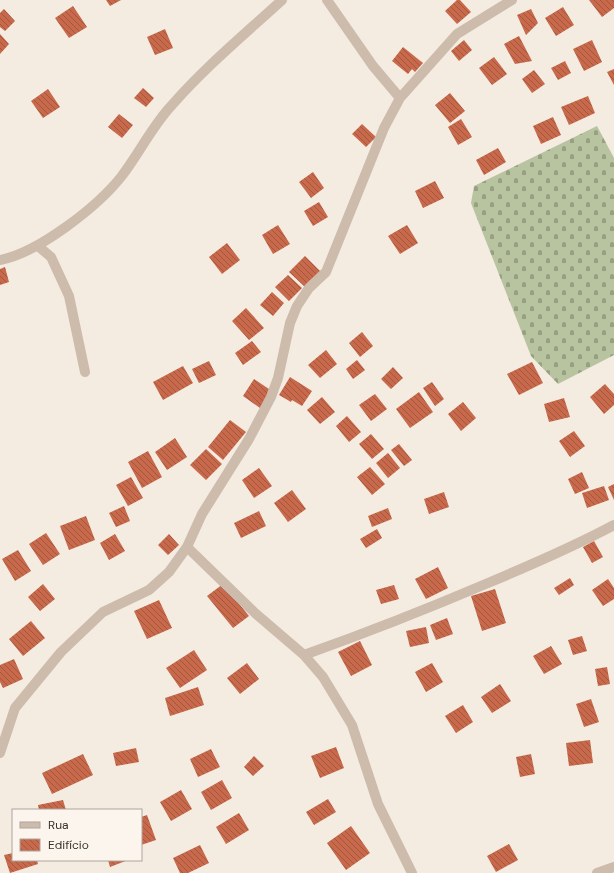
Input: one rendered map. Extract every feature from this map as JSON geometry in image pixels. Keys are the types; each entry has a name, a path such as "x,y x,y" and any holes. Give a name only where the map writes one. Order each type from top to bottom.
{"street":[{"path":"0,260 9,259 38,246 92,207 121,178 171,105 282,0"},
{"path":"327,0 373,66 400,98"},
{"path":"0,753 15,708 61,652 103,612 149,590 169,572 186,547 202,514 249,439 271,397 278,378 290,323 297,306 309,288 326,272 384,128 400,98 454,37 512,0"},
{"path":"38,246 51,257 69,296 85,372"},
{"path":"304,655 384,626 482,586 576,546 614,525"},
{"path":"186,547 256,613 304,655 323,677 352,725 378,804 412,873"},
{"path":"597,873 614,867"}],"green space":[{"path":"597,126 614,158 614,355 558,384 531,356 471,203 474,186"}],"building":[{"path":"106,0 121,0 110,6"},
{"path":"457,0 460,0 471,12 457,24 445,11"},
{"path":"589,0 614,0 614,8 602,17"},
{"path":"73,6 87,27 69,38 55,18"},
{"path":"563,7 574,25 556,36 545,18"},
{"path":"4,9 15,21 5,31 0,27 0,13"},
{"path":"531,9 538,23 526,35 517,15"},
{"path":"165,29 173,48 155,55 147,37"},
{"path":"0,34 9,44 0,54"},
{"path":"519,36 532,61 515,64 504,44"},
{"path":"464,40 472,50 459,61 451,51"},
{"path":"592,40 602,62 584,71 573,49"},
{"path":"403,47 423,63 415,72 412,69 408,74 392,61"},
{"path":"494,57 507,74 492,85 479,68"},
{"path":"565,61 571,73 558,80 551,68"},
{"path":"614,69 614,85 607,72"},
{"path":"534,70 545,84 532,93 522,79"},
{"path":"143,88 154,98 146,107 134,98"},
{"path":"48,89 60,107 43,118 31,101"},
{"path":"450,93 465,111 450,123 435,105"},
{"path":"588,96 595,113 569,125 561,107"},
{"path":"119,114 133,125 122,138 108,127"},
{"path":"553,117 561,135 541,144 533,126"},
{"path":"461,119 472,137 458,145 448,127"},
{"path":"362,124 376,137 366,147 352,134"},
{"path":"498,148 506,162 484,175 476,160"},
{"path":"313,172 324,188 311,198 299,182"},
{"path":"435,181 444,198 423,208 415,191"},
{"path":"319,202 328,217 313,226 304,211"},
{"path":"278,225 290,244 273,254 262,235"},
{"path":"407,225 418,243 400,254 388,236"},
{"path":"227,243 240,260 222,274 209,257"},
{"path":"305,256 322,273 306,288 289,272"},
{"path":"5,267 9,282 0,285 0,269"},
{"path":"288,275 302,288 289,301 275,287"},
{"path":"272,292 284,303 273,316 260,305"},
{"path":"246,308 264,328 249,340 232,321"},
{"path":"362,332 373,346 360,357 349,343"},
{"path":"252,341 261,352 243,365 235,353"},
{"path":"326,350 337,364 320,378 308,365"},
{"path":"357,360 365,370 353,379 346,369"},
{"path":"209,361 216,375 199,383 192,369"},
{"path":"532,362 543,383 519,395 507,374"},
{"path":"183,366 193,383 163,400 153,382"},
{"path":"393,367 403,378 391,389 381,379"},
{"path":"290,377 312,391 302,406 279,395"},
{"path":"254,379 272,391 260,408 243,396"},
{"path":"432,382 444,399 435,406 423,388"},
{"path":"605,384 614,394 614,405 604,414 590,397"},
{"path":"419,392 433,412 410,428 396,409"},
{"path":"375,394 387,409 371,421 359,405"},
{"path":"322,397 335,412 320,424 307,410"},
{"path":"564,398 570,417 549,422 544,404"},
{"path":"463,402 476,418 461,431 448,414"},
{"path":"347,416 361,432 349,442 336,426"},
{"path":"230,420 246,432 223,460 208,447"},
{"path":"574,431 585,446 570,457 559,441"},
{"path":"371,434 384,449 372,459 359,444"},
{"path":"175,438 187,457 167,470 155,452"},
{"path":"399,444 412,460 404,466 391,450"},
{"path":"206,449 222,464 206,480 190,465"},
{"path":"148,451 162,477 142,488 128,462"},
{"path":"388,453 400,468 388,478 376,463"},
{"path":"370,467 385,484 372,495 357,477"},
{"path":"259,468 272,486 254,498 242,480"},
{"path":"582,472 589,488 575,494 568,479"},
{"path":"131,477 143,498 128,506 116,485"},
{"path":"614,484 614,500 608,487"},
{"path":"604,486 609,500 587,508 582,493"},
{"path":"292,490 306,509 288,522 274,503"},
{"path":"444,492 449,507 429,514 424,499"},
{"path":"124,506 130,521 116,527 109,513"},
{"path":"388,508 392,519 372,527 368,516"},
{"path":"259,511 266,526 241,538 234,523"},
{"path":"86,516 95,540 69,550 60,526"},
{"path":"377,529 382,538 366,548 360,539"},
{"path":"46,533 60,554 43,565 29,544"},
{"path":"115,534 125,551 109,560 100,543"},
{"path":"169,534 179,545 168,555 158,545"},
{"path":"594,541 603,557 592,563 583,547"},
{"path":"18,550 31,571 15,581 2,559"},
{"path":"438,567 448,588 426,599 415,579"},
{"path":"570,578 574,585 559,595 554,588"},
{"path":"608,579 614,588 614,599 603,606 592,590"},
{"path":"43,584 55,599 40,611 28,597"},
{"path":"223,584 249,616 233,628 207,596"},
{"path":"394,585 399,599 381,604 376,590"},
{"path":"495,589 506,623 482,631 471,596"},
{"path":"159,600 172,628 147,639 134,611"},
{"path":"447,618 453,634 436,640 430,625"},
{"path":"31,621 45,638 23,656 9,639"},
{"path":"426,627 429,643 410,647 406,631"},
{"path":"582,636 587,651 573,655 568,640"},
{"path":"360,641 372,665 351,676 338,652"},
{"path":"551,646 562,664 544,674 533,656"},
{"path":"194,650 207,670 180,688 166,668"},
{"path":"14,659 23,679 3,688 0,682 0,665"},
{"path":"247,663 259,679 240,694 227,678"},
{"path":"432,663 443,682 426,692 415,672"},
{"path":"607,667 610,684 598,686 595,669"},
{"path":"500,684 511,701 492,713 481,697"},
{"path":"198,687 204,705 170,716 165,698"},
{"path":"591,699 599,722 584,727 576,704"},
{"path":"463,705 473,722 456,733 445,716"},
{"path":"590,740 593,763 569,766 566,743"},
{"path":"336,747 344,768 320,778 311,756"},
{"path":"136,748 139,762 116,766 113,753"},
{"path":"211,749 220,767 198,777 190,759"},
{"path":"83,754 93,775 52,794 42,773"},
{"path":"531,754 535,774 520,777 516,757"},
{"path":"254,756 264,766 253,776 244,767"},
{"path":"222,780 232,798 211,810 201,792"},
{"path":"181,790 192,809 171,821 160,802"},
{"path":"328,799 336,812 314,825 306,812"},
{"path":"63,800 66,809 39,809 38,805"},
{"path":"239,813 249,830 226,844 216,827"},
{"path":"147,815 156,840 142,845 142,817"},
{"path":"351,826 370,853 346,870 327,843"},
{"path":"509,844 518,860 496,872 487,856"},
{"path":"200,845 209,863 188,873 180,873 173,858"},
{"path":"12,853 12,861 37,861 38,864 10,873 4,855"},
{"path":"108,861 125,861 110,867"}]}
